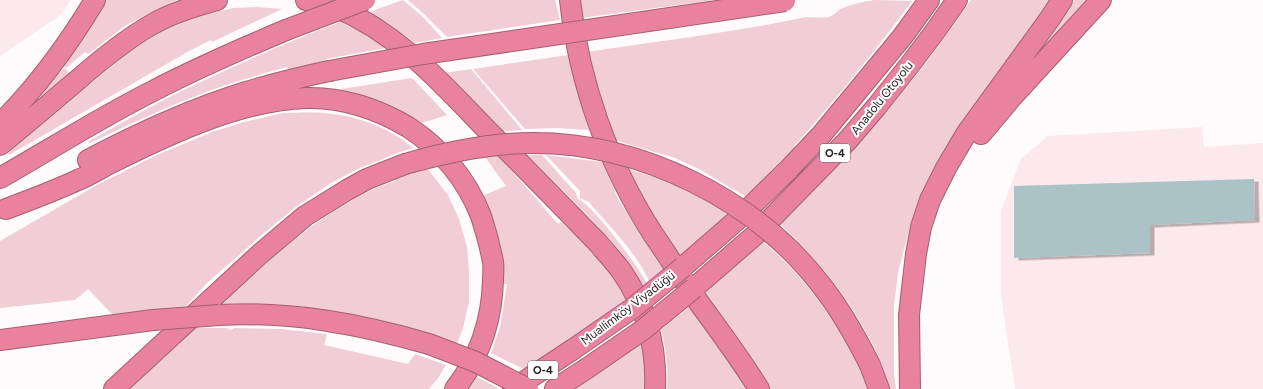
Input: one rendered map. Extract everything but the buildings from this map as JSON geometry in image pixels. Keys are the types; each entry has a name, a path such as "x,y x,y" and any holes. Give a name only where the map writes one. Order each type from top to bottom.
{"highway":[{"path":"0,124 50,68 80,25 95,0"},
{"path":"0,145 103,58 132,36 152,24 176,13 217,0"},
{"path":"306,0 334,6 363,20 411,54 439,80 598,243 622,272 635,293 646,317 654,349 655,389"},
{"path":"0,178 99,120 153,91 226,56 286,30 365,0"},
{"path":"570,0 577,42 589,96 602,134 634,202 653,234 759,389"},
{"path":"3,211 35,189 64,172 158,125 210,104 292,79 431,53 788,0"},
{"name":"Anadolu Otoyolu","path":"684,266 737,220 817,140 886,58 929,0"},
{"name":"Anadolu Otoyolu","path":"694,288 755,235 848,140 912,62 957,0"},
{"path":"910,389 908,339 909,315 916,254 921,227 930,200 946,168 966,134 1062,0"},
{"path":"912,290 930,227 950,185 972,146 1012,97 1102,0"},
{"path":"3,211 78,180 195,124 242,109 307,98 341,102 377,111 396,120 430,143 451,165 475,201 487,235 493,264 493,289 490,313 481,344 471,365 455,389"},
{"path":"114,389 255,258 305,216 347,190 405,164 454,151 508,144 534,143 584,147 644,162 674,173 705,188 750,216 774,235 797,257 821,285 843,316 870,365 879,389"},
{"name":"Muallimköy Viyadüğü","path":"513,389 634,308 684,266"},
{"name":"Muallimköy Viyadüğü","path":"555,389 644,328 694,288"},
{"path":"0,340 153,320 219,315 255,314 309,318 342,322 381,330 429,344 476,362 528,389"}],"shaded area":[{"path":"0,0 70,0 62,14 0,56"},
{"path":"107,0 177,0 126,25 88,54 85,52 66,68 63,66"},
{"path":"403,0 423,17 442,38 415,43 388,23 369,12"},
{"path":"408,0 555,0 560,20 447,37"},
{"path":"579,0 715,0 581,18"},
{"path":"874,0 912,1 855,74 795,145 793,152 748,198 699,169 675,158 614,140 603,112 587,52 721,32 804,17 829,17 845,7"},
{"path":"971,0 1050,0 933,173 910,226 898,273 894,304 894,375 896,389 889,389 883,367 877,353 848,302 816,261 780,224 862,139 923,67"},
{"path":"1074,0 1092,0 1037,55 1039,50"},
{"path":"257,7 282,9 212,42 211,40 189,51 9,155 8,153 129,52 162,31 194,17 233,8"},
{"path":"340,22 370,36 385,48 326,59 327,60 288,70 287,67 238,81 165,108 90,143 89,141 163,100 207,79 282,45"},
{"path":"568,55 577,93 589,130 556,128 525,129 473,69"},
{"path":"64,68 70,73 36,100 57,72 60,73"},
{"path":"471,69 522,130 503,131 445,73"},
{"path":"412,78 447,115 422,123 379,104 335,90"},
{"path":"283,113 323,113 359,119 382,128 413,148 360,168 331,183 297,206 207,283 186,306 113,315 88,289 75,300 0,308 0,241 97,185 157,155 212,132 244,122"},
{"path":"1202,127 1204,147 1263,143 1263,389 1015,389 1001,295 1001,211 1021,159 1048,136"},
{"path":"497,154 558,224 561,222 591,249 615,275 629,297 598,323 526,370 491,353 500,327 507,284 503,284 500,251 484,195 506,186 485,157"},
{"path":"528,155 542,155 576,193 577,198 589,207 606,226 623,247 648,285 644,287 619,251 605,235 575,202"},
{"path":"546,155 602,162 618,199 663,269 650,283 645,272 631,251 589,202 580,198 580,191"},
{"path":"427,168 448,195 459,219 467,247 469,302 463,328 457,344 400,325 357,315 318,310 247,306 247,303 223,304 281,251 325,217 348,202 395,181 395,178"},
{"path":"624,168 686,189 728,214 678,258"},
{"path":"762,240 795,272 826,310 862,371 868,389 768,389 703,295"},
{"path":"689,307 723,351 747,389 667,389 667,359 661,330"},
{"path":"195,328 226,328 231,330 234,328 281,329 327,334 324,345 408,364 415,354 446,365 429,389 130,389"},
{"path":"643,340 647,389 574,389"},
{"path":"475,376 498,388 467,389"}]}
